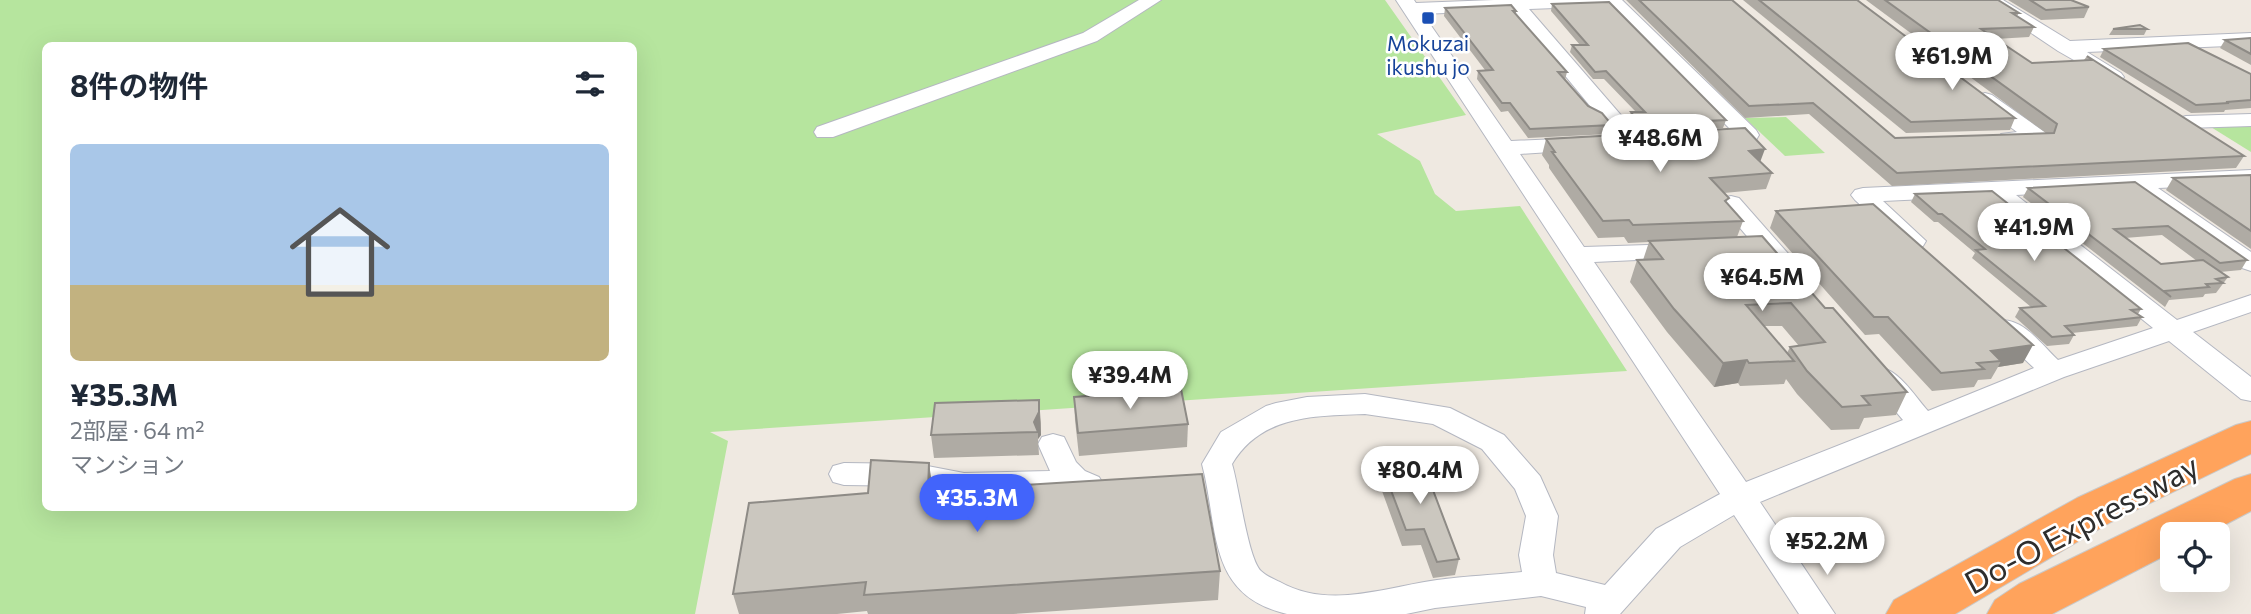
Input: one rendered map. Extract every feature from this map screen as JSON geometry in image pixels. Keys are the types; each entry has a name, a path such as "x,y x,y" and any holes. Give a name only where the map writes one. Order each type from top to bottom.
{"highway":[{"name":"Do-O Expressway","path":"1912,614 2094,510 2251,436"},
{"name":"Do-O Expressway","path":"2013,614 2037,598 2251,491"}],"street":[{"path":"825,131 1090,37 1152,0"},
{"path":"1408,5 1516,5 1613,0 1748,135 1709,137"},
{"path":"1991,0 2131,88"},
{"path":"1408,5 1818,614"},
{"path":"1516,5 1631,141"},
{"path":"2066,47 2251,39"},
{"path":"2188,42 2220,59"},
{"path":"1972,89 2038,138 1992,139"},
{"path":"2164,108 2218,143"},
{"path":"2186,122 2251,120"},
{"path":"1504,148 1657,140"},
{"path":"1934,260 1863,195 2134,182 2247,165"},
{"path":"2134,182 2251,263"},
{"path":"1994,189 2251,392"},
{"path":"1731,204 1796,278"},
{"path":"1741,248 1769,247"},
{"path":"1577,255 1700,250"},
{"path":"1541,583 1536,555 1542,516 1529,484 1493,442 1440,415 1365,404 1307,407 1276,413 1232,439 1217,464 1225,492 1233,549 1248,580 1281,598 1334,611 1384,605 1435,594 1541,583 1605,607 1668,538 1740,497 2054,371 2251,303"},
{"path":"1994,315 2054,371"},
{"path":"1859,351 1922,423"},
{"path":"1053,444 1061,467 1076,482"},
{"path":"844,474 918,475 964,485 1076,482 1100,488 1113,487"},
{"path":"1189,487 1225,492"}],"green space":[{"path":"0,0 1385,0 1466,115 1377,134 1420,161 1435,194 1456,211 1520,206 1627,371 710,432 728,441 695,614 0,614"},
{"path":"1786,117 1825,153 1785,156 1745,118"},
{"path":"2251,123 2251,152 2206,124"}],"building":[{"path":"1639,0 1732,0 1895,138 2054,133 2057,124 1885,0 1998,0 2019,13 2012,13 2034,27 1981,29 2032,63 2092,60 2087,56 2244,156 1897,173 1813,103 1749,106"},
{"path":"1759,0 1857,0 2015,118 1911,122"},
{"path":"2030,0 2071,0 2089,7 2046,10"},
{"path":"1609,2 1726,120 1640,124 1631,112 1645,112 1606,71 1595,72 1572,45 1588,45 1552,4"},
{"path":"1511,5 1516,11 1513,11 1567,72 1558,72 1588,106 1602,113 1612,125 1530,129 1510,103 1502,103 1478,71 1493,70 1445,8"},
{"path":"2140,25 2147,29 2113,29"},
{"path":"2251,38 2251,54 2225,40"},
{"path":"2188,43 2251,74 2251,100 2196,105 2104,49"},
{"path":"1745,128 1765,149 1749,151 1772,173 1710,178 1729,198 1725,201 1743,221 1633,225 1629,220 1603,221 1552,152 1555,152 1546,139"},
{"path":"2251,175 2251,231 2173,178"},
{"path":"2135,182 2247,260 2220,263 2168,226 2114,229 2161,264 2203,260 2228,277 2216,279 2223,283 2206,284 2209,287 2164,291 2171,297 2028,188"},
{"path":"1992,191 2141,309 2131,310 2142,317 2065,326 2074,335 2052,337 2020,308 2045,306 1976,250 1985,249 1915,194"},
{"path":"1873,204 2033,345 1991,351 2001,361 1977,363 1984,369 1941,373 1888,317 1874,317 1776,211"},
{"path":"1762,236 1825,308 1833,308 1907,392 1862,396 1870,405 1842,407 1807,371 1790,347 1825,342 1791,303 1746,305 1794,361 1749,363 1747,360 1723,363 1674,309 1637,260 1663,259 1649,241"},
{"path":"1181,389 1188,424 1078,433 1074,397"},
{"path":"1039,400 1039,412 1034,422 1038,432 931,435 935,403"},
{"path":"871,460 929,463 928,491 1202,474 1220,571 864,595 866,582 733,594 749,503 868,493"},
{"path":"1422,461 1459,559 1437,562 1424,529 1406,530 1381,464"}],"place":[{"name":"Mokuzai ikushu jo","path":"1428,18"}]}
